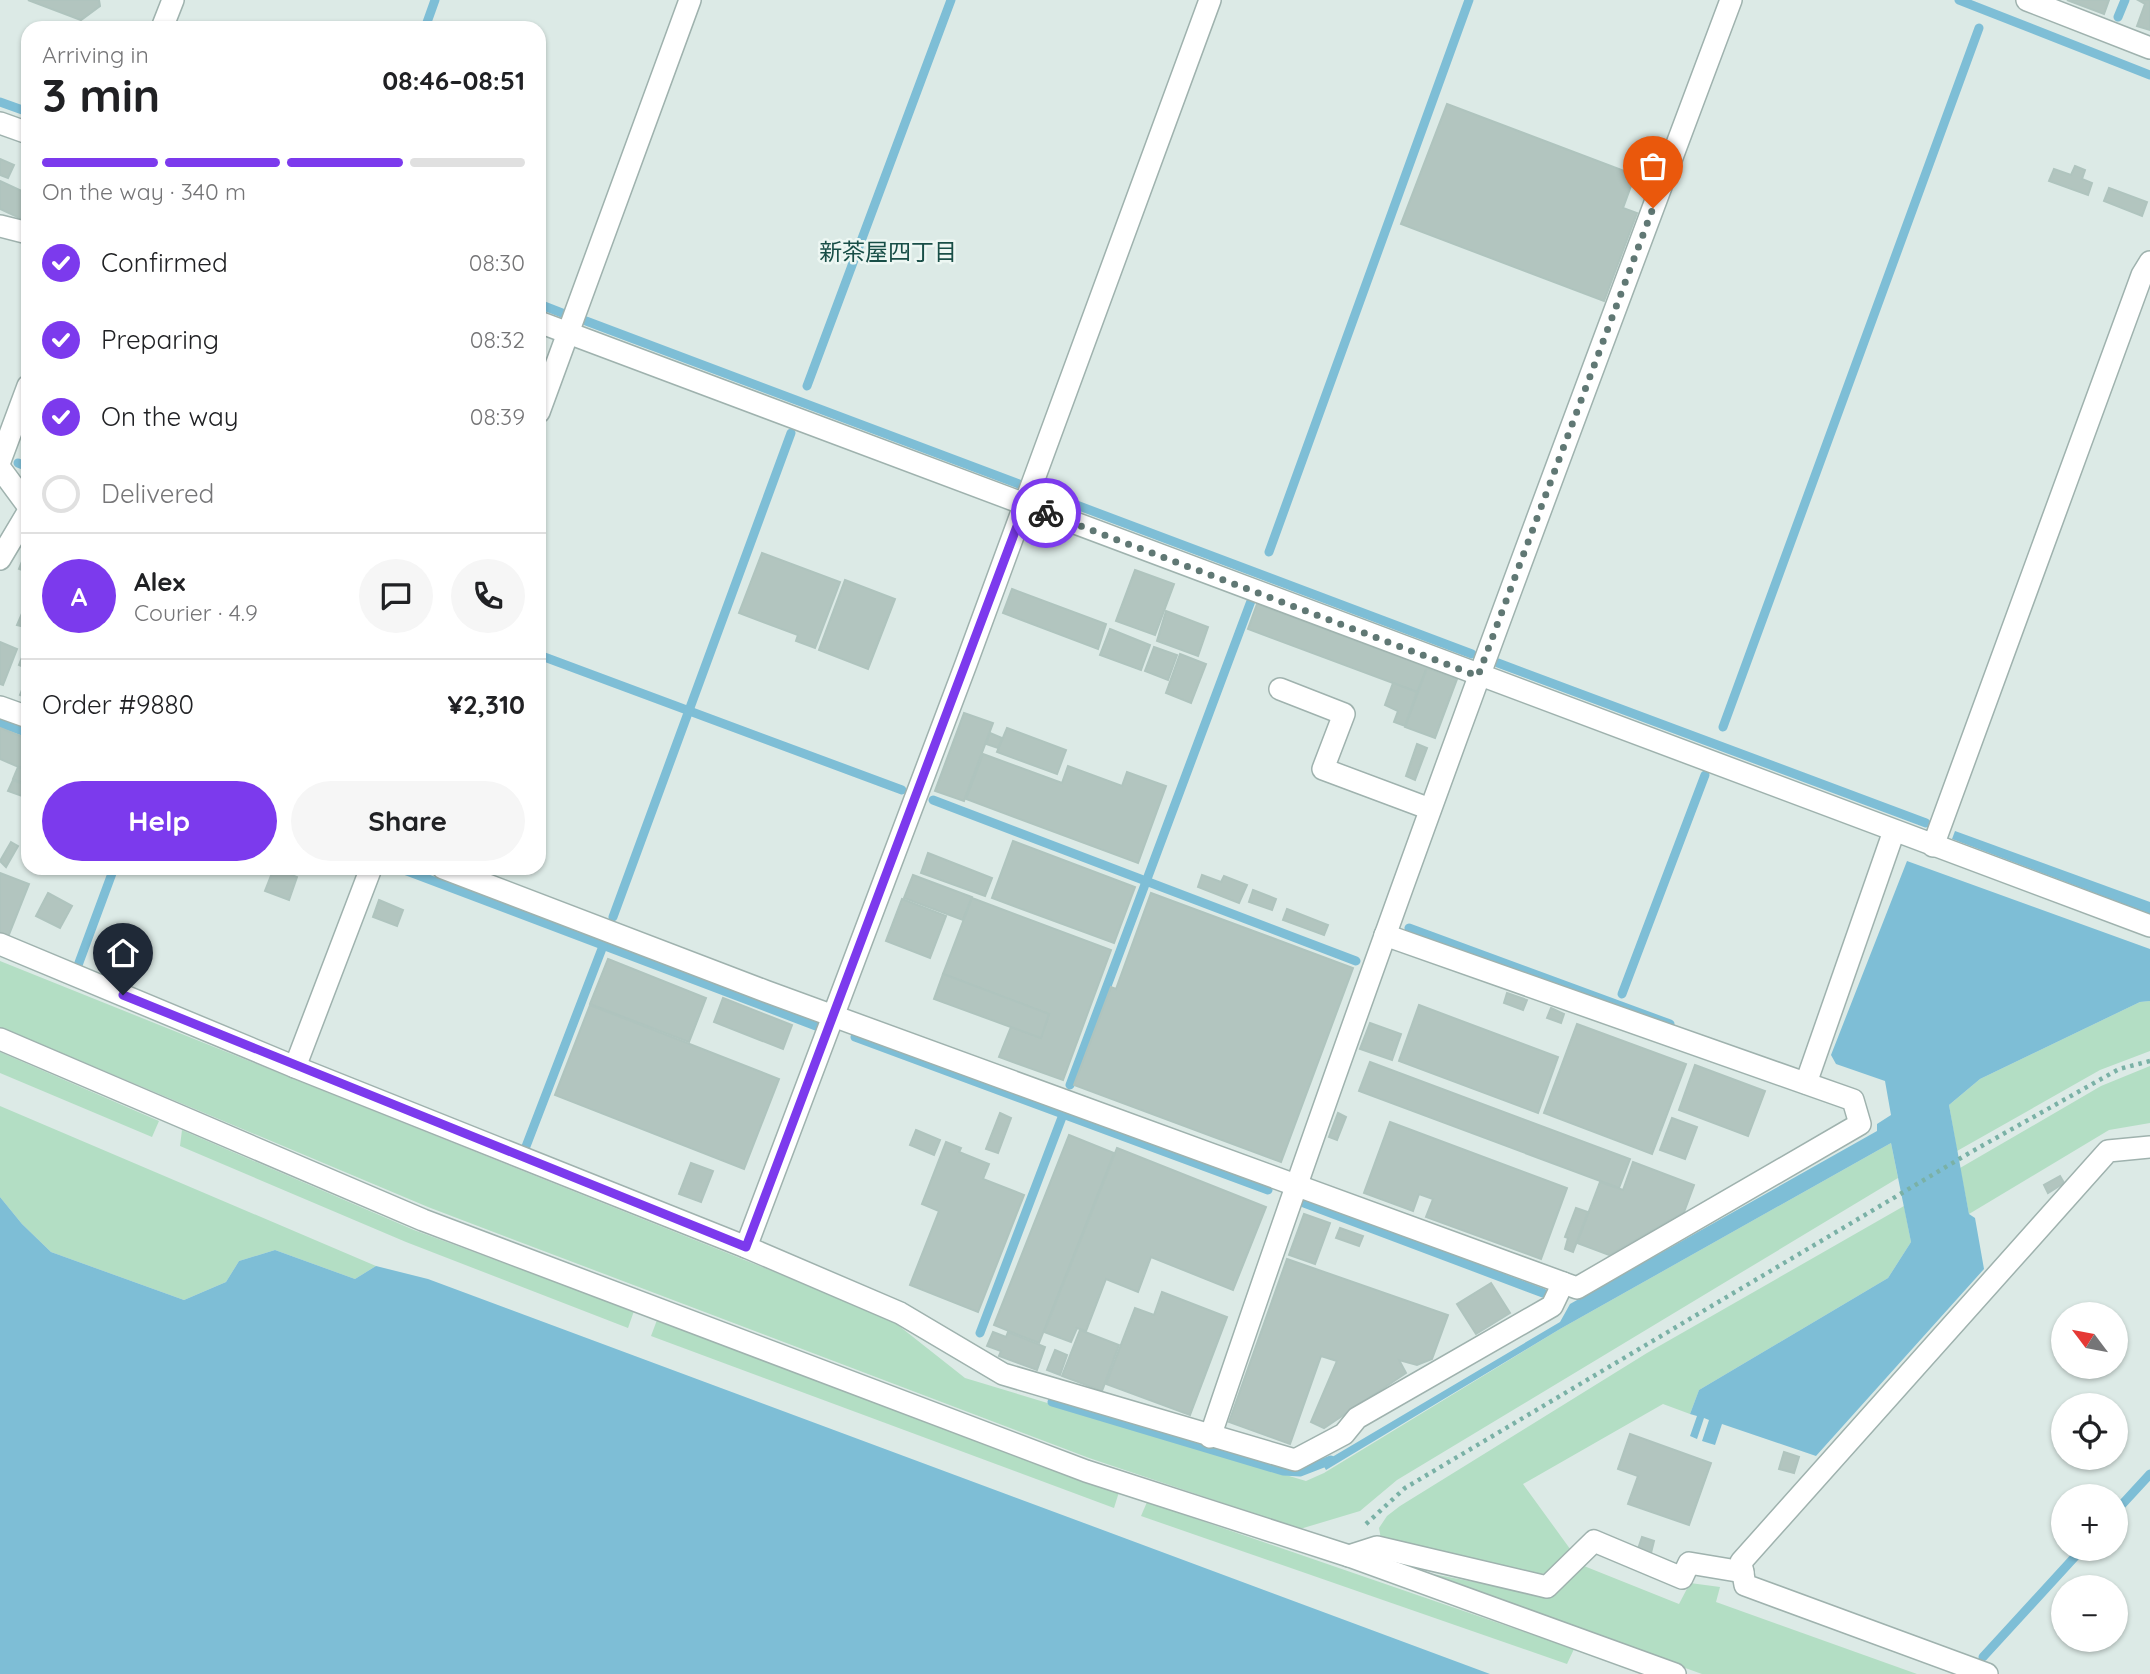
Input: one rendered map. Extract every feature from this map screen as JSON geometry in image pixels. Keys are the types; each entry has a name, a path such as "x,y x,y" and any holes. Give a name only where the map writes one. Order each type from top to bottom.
{"street":[{"path":"165,21 173,0"},
{"path":"546,393 690,0"},
{"path":"746,1247 1025,505 1210,0"},
{"path":"1210,1437 1296,1183 1478,676 1731,0"},
{"path":"2027,0 2150,48"},
{"path":"0,123 21,130"},
{"path":"0,226 21,231"},
{"path":"1933,846 2142,275 2150,262"},
{"path":"546,324 2150,926"},
{"path":"0,461 21,405"},
{"path":"0,468 21,496"},
{"path":"0,559 21,524"},
{"path":"1280,689 1344,714 1323,769 1430,809"},
{"path":"0,707 21,714"},
{"path":"1806,1083 1894,831"},
{"path":"295,1068 368,875"},
{"path":"461,875 834,1016 1577,1288 1860,1125 1853,1100 1385,935"},
{"path":"0,944 295,1068 746,1247 900,1313 1003,1374 1294,1460 1345,1434 1357,1418 1552,1306 1563,1283"},
{"path":"0,1039 424,1220 1086,1471 1349,1556 1675,1674"},
{"path":"1987,1674 1745,1585 1741,1562 2108,1151 2150,1147"},
{"path":"1349,1556 1377,1547 1547,1587 1594,1541 1682,1578 1689,1563 1743,1572"}],"path":[{"path":"1349,1556 1367,1523 1405,1488 1963,1156 2119,1069 2150,1060"}],"green space":[{"path":"0,961 889,1318 965,1378 1306,1481 1324,1473 1560,1329 1891,1143 1898,1178 1397,1480 1360,1511 1300,1529 1089,1458 428,1207 0,1027"},
{"path":"2150,1001 2150,1051 2100,1070 1957,1151 1949,1105 1980,1079 2140,1002"},
{"path":"0,1052 159,1121 152,1137 0,1073"},
{"path":"2150,1066 2150,1123 2109,1130 1969,1214 1960,1168 2101,1086"},
{"path":"0,1106 376,1266 355,1279 275,1250 239,1261 226,1282 184,1300 51,1252 22,1224 0,1197"},
{"path":"182,1130 414,1230 634,1311 628,1328 406,1242 180,1146"},
{"path":"1904,1206 1911,1242 1888,1278 1699,1390 1690,1414 1663,1404 1523,1484 1573,1553 1551,1572 1537,1575 1381,1539 1379,1528 1387,1516 1400,1506 1647,1353"},
{"path":"657,1320 1119,1492 1114,1508 651,1336"},
{"path":"1147,1502 1574,1649 1567,1664 1141,1516"},
{"path":"1584,1566 1679,1604 1690,1583 1720,1587 1716,1602 1917,1674 1702,1674 1412,1570 1552,1597"}],"water":[{"path":"1955,831 2150,902 2150,914 1952,839"},
{"path":"1907,861 2150,949 2150,1001 2140,1002 1980,1079 1949,1105 1969,1214 1975,1218 1984,1269 1816,1456 1722,1424 1715,1445 1702,1441 1709,1420 1704,1418 1697,1439 1690,1436 1697,1416 1690,1414 1699,1390 1888,1278 1911,1242 1891,1143 1560,1329 1326,1470 1322,1463 1560,1322 1570,1304 1877,1131 1877,1124 1891,1115 1885,1081 1836,1064 1831,1055"},
{"path":"0,1197 22,1224 51,1252 184,1300 226,1282 239,1261 275,1250 355,1279 376,1266 428,1279 1490,1674 0,1674"}],"building":[{"path":"28,0 99,0 100,6 81,20"},
{"path":"2067,0 2109,0 2104,14"},
{"path":"2138,0 2150,0 2150,30 2137,26 2145,4"},
{"path":"1447,104 1635,175 1623,208 1637,213 1604,301 1401,224"},
{"path":"0,159 14,165 8,178 0,175"},
{"path":"2075,166 2085,170 2082,179 2092,183 2088,195 2049,181 2054,169 2071,175"},
{"path":"0,181 21,191 21,219 0,209"},
{"path":"2109,188 2147,202 2142,216 2104,201"},
{"path":"762,553 840,582 815,648 796,641 798,635 739,613"},
{"path":"1135,570 1174,584 1155,635 1116,621"},
{"path":"845,580 895,599 868,669 819,650"},
{"path":"1012,589 1106,624 1098,649 1003,613"},
{"path":"1257,604 1427,667 1417,692 1248,629"},
{"path":"1166,611 1208,627 1198,656 1157,641"},
{"path":"1110,629 1150,645 1141,670 1100,655"},
{"path":"0,642 17,649 3,685 0,684"},
{"path":"1154,647 1177,655 1168,680 1145,671"},
{"path":"1180,654 1206,664 1191,703 1166,693"},
{"path":"1427,668 1457,679 1435,738 1405,727"},
{"path":"1393,683 1417,692 1405,726 1394,722 1398,711 1385,705"},
{"path":"964,713 993,723 964,801 935,791"},
{"path":"0,728 21,736 21,768 0,759"},
{"path":"1007,728 1066,750 1057,774 997,752"},
{"path":"990,733 1002,738 998,748 986,744"},
{"path":"1417,744 1427,748 1415,780 1406,776"},
{"path":"983,754 1062,783 1068,766 1122,786 1127,772 1166,786 1138,863 966,799"},
{"path":"18,767 21,768 21,782 13,779"},
{"path":"13,780 21,783 21,796 8,791"},
{"path":"1013,841 1135,887 1114,943 992,898"},
{"path":"11,842 18,846 6,867 0,861"},
{"path":"928,853 992,878 985,896 921,873"},
{"path":"0,873 29,884 8,937 0,934"},
{"path":"271,875 297,877 289,900 265,891"},
{"path":"913,875 972,897 963,920 904,898"},
{"path":"1202,875 1221,882 1224,876 1247,885 1239,903 1198,887"},
{"path":"1253,890 1276,899 1272,910 1249,902"},
{"path":"48,893 72,906 60,928 36,916"},
{"path":"1151,893 1353,968 1281,1162 1074,1085 1111,987 1116,989"},
{"path":"972,898 1111,950 1063,1080 999,1057 1011,1027 1041,1038 1049,1014 943,974"},
{"path":"902,899 946,916 930,958 886,941"},
{"path":"379,900 403,910 397,926 373,917"},
{"path":"1287,909 1328,925 1324,935 1283,920"},
{"path":"608,959 706,998 689,1042 590,1004"},
{"path":"943,974 1049,1014 1041,1038 934,999"},
{"path":"1507,993 1527,1000 1523,1010 1504,1003"},
{"path":"723,998 792,1025 783,1049 714,1022"},
{"path":"590,1005 779,1079 744,1169 555,1095"},
{"path":"1419,1005 1558,1057 1538,1113 1399,1061"},
{"path":"1551,1008 1564,1014 1561,1023 1547,1018"},
{"path":"1370,1023 1401,1034 1392,1060 1360,1049"},
{"path":"1577,1024 1686,1064 1652,1154 1544,1113"},
{"path":"1370,1062 1630,1159 1619,1188 1359,1091"},
{"path":"1695,1065 1765,1091 1748,1136 1679,1110"},
{"path":"1000,1113 1011,1118 998,1153 986,1149"},
{"path":"1338,1113 1346,1117 1337,1140 1329,1137"},
{"path":"1672,1118 1697,1127 1685,1159 1660,1150"},
{"path":"1390,1122 1567,1188 1541,1259 1426,1217 1433,1199 1419,1194 1413,1211 1364,1193"},
{"path":"916,1130 940,1140 934,1155 910,1145"},
{"path":"1069,1135 1114,1153 1039,1343 994,1325"},
{"path":"946,1142 961,1148 959,1152 989,1164 983,1179 1024,1195 978,1312 910,1285 939,1211 922,1204"},
{"path":"1117,1148 1266,1207 1233,1290 1151,1257 1138,1292 1106,1279 1086,1331 1077,1328 1071,1342 1044,1332"},
{"path":"1633,1162 1694,1185 1684,1212 1609,1255 1577,1243 1600,1182 1623,1190"},
{"path":"691,1163 713,1171 701,1202 679,1194"},
{"path":"2060,1176 2064,1183 2048,1193 2044,1185"},
{"path":"1576,1208 1588,1212 1573,1252 1565,1249 1568,1238 1565,1237"},
{"path":"1304,1214 1330,1223 1315,1264 1289,1255"},
{"path":"1340,1228 1363,1236 1359,1246 1336,1238"},
{"path":"1287,1259 1448,1315 1432,1359 1417,1365 1399,1360 1406,1373 1324,1428 1311,1422 1337,1361 1321,1356 1290,1444 1229,1422"},
{"path":"1491,1283 1510,1313 1476,1334 1457,1304"},
{"path":"1162,1292 1227,1317 1190,1415 1106,1384 1135,1308 1154,1315"},
{"path":"1080,1330 1119,1345 1102,1391 1062,1376"},
{"path":"993,1332 1006,1337 1008,1332 1045,1347 1037,1370 999,1356 1001,1351 987,1346"},
{"path":"1055,1350 1067,1355 1060,1375 1047,1370"},
{"path":"1630,1434 1711,1463 1689,1525 1628,1504 1638,1476 1618,1469"},
{"path":"1784,1452 1799,1457 1794,1473 1779,1469"},
{"path":"1642,1537 1654,1541 1651,1553 1638,1549"}],"waterway":[{"path":"428,21 435,0"},
{"path":"807,386 951,0"},
{"path":"1269,552 1469,0"},
{"path":"1959,0 2150,75"},
{"path":"2118,17 2125,0"},
{"path":"1723,727 1979,28"},
{"path":"0,102 21,110"},
{"path":"546,307 562,313"},
{"path":"586,321 1019,484"},
{"path":"613,917 791,433"},
{"path":"1042,492 1472,654"},
{"path":"1070,1085 1251,601"},
{"path":"546,658 902,790"},
{"path":"1498,663 1926,823"},
{"path":"0,723 21,730"},
{"path":"1622,994 1705,775"},
{"path":"933,800 1356,961"},
{"path":"77,968 111,875"},
{"path":"417,875 816,1026"},
{"path":"1409,928 1670,1024"},
{"path":"525,1149 603,946"},
{"path":"855,1037 1268,1190"},
{"path":"980,1333 1064,1112"},
{"path":"1304,1203 1543,1293"},
{"path":"1052,1402 1283,1471 1300,1472 1331,1460"},
{"path":"2128,1498 2150,1474"},
{"path":"1983,1657 2071,1561"}],"way so far":[{"path":"1046,513 1478,676 1653,208"}],"district":[{"name":"新茶屋四丁目","path":"888,252"}],"route":[{"path":"123,995 295,1068 746,1247 1025,505 1046,513"}]}
